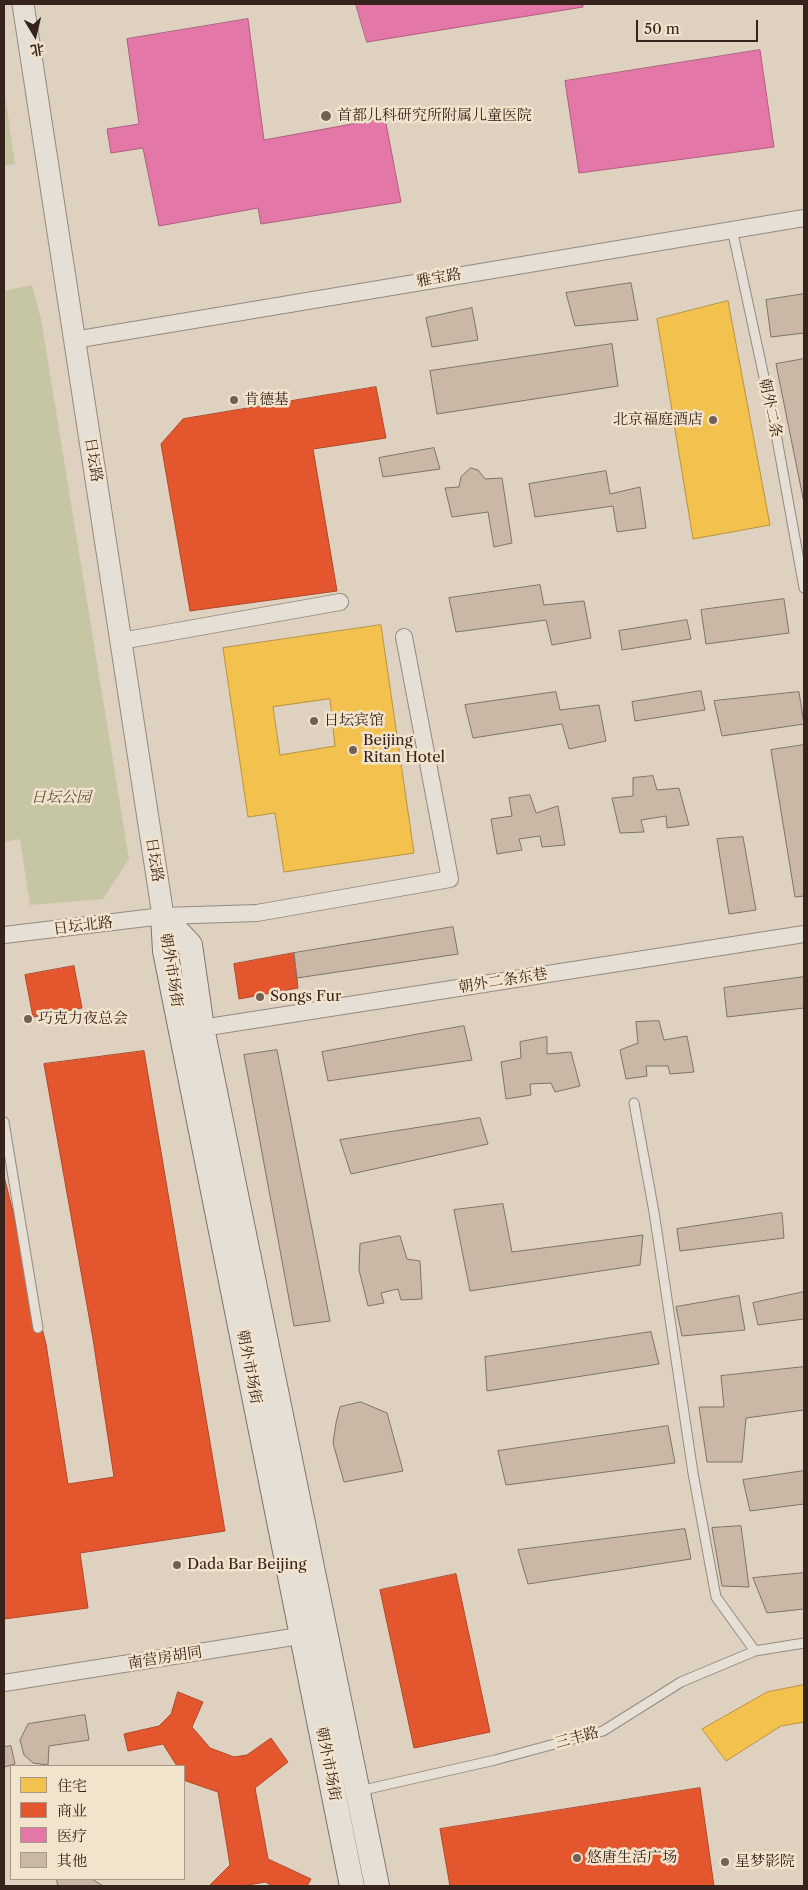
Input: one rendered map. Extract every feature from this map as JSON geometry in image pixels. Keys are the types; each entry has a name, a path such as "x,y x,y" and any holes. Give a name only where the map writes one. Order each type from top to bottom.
{"main road":[{"name":"朝外市场街","path":"163,916 190,945 202,1028 325,1630 346,1795 352,1886"},
{"name":"朝外市场街","path":"163,916 165,951 302,1636 346,1795 377,1886"}],"street":[{"name":"日坛路","path":"23,4 163,916"},
{"name":"雅宝路","path":"74,340 804,218"},
{"path":"120,641 340,602"},
{"name":"日坛北路","path":"4,935 163,916 257,913 450,879 404,637"},
{"name":"朝外二条东巷","path":"202,1028 804,934"},
{"name":"南营房胡同","path":"4,1684 302,1636 325,1630"}],"lane":[{"name":"朝外二条","path":"732,229 775,428 804,588"},
{"path":"634,1103 654,1212 693,1473 716,1598 755,1651"},
{"path":"4,1122 38,1328"},
{"name":"三丰路","path":"346,1795 486,1762 603,1731 681,1682 755,1651 804,1643"}],"green space":[{"path":"4,88 15,164 4,166"},
{"name":"日坛公园","path":"32,285 41,319 129,859 103,899 30,905 20,839 4,842 4,291"}],"building: 住宅":[{"path":"728,301 770,525 693,539 657,319"},
{"name":"Beijing Ritan Hotel","path":"381,625 414,853 284,872 275,813 248,817 223,648","holes":["330,699 335,746 280,755 273,707"]},
{"path":"804,1685 804,1722 781,1726 726,1761 702,1729 767,1692"}],"building: 商业":[{"path":"376,387 386,438 313,449 337,591 190,611 161,444 183,419"},
{"path":"294,953 298,988 239,999 234,964"},
{"path":"74,966 82,1008 33,1017 25,975"},
{"path":"144,1051 225,1531 80,1553 88,1608 4,1619 4,1176 46,1344 68,1484 114,1477 93,1339 44,1064"},
{"path":"456,1574 490,1732 414,1748 380,1590"},
{"path":"178,1692 203,1702 192,1727 210,1748 234,1757 247,1755 271,1738 288,1762 255,1788 268,1859 311,1879 307,1886 273,1886 265,1882 242,1886 209,1886 230,1865 218,1792 186,1781 185,1765 176,1765 163,1744 128,1751 124,1734 159,1726 171,1714"},
{"name":"悠唐生活广场","path":"700,1788 714,1886 450,1886 440,1829"}],"building: 医疗":[{"path":"356,4 583,4 583,7 367,42"},
{"path":"248,19 264,140 385,118 401,202 261,224 258,208 159,226 143,148 111,153 107,129 139,124 127,39"},
{"path":"760,50 774,147 579,173 565,81"}],"building: 其他":[{"path":"631,283 638,320 575,326 566,293"},
{"path":"804,294 804,333 771,337 766,300"},
{"path":"472,308 478,340 432,347 426,318"},
{"path":"612,344 618,386 437,414 430,371"},
{"path":"804,359 804,503 776,364"},
{"path":"434,448 440,469 383,477 379,458"},
{"path":"471,468 478,470 485,479 502,478 512,543 494,547 488,512 452,517 445,488 459,487 461,477"},
{"path":"606,471 610,494 640,487 646,528 617,532 613,506 535,517 529,484"},
{"path":"540,585 544,605 584,601 591,638 552,645 546,620 456,632 449,598"},
{"path":"784,599 789,633 706,644 701,610"},
{"path":"687,620 691,639 622,650 619,631"},
{"path":"701,691 705,710 635,721 632,702"},
{"path":"556,692 560,710 599,705 606,741 569,749 562,724 473,738 465,705"},
{"path":"799,692 804,724 722,736 714,701"},
{"path":"804,745 804,896 795,897 771,750"},
{"path":"653,776 657,790 679,788 689,825 667,828 666,816 641,820 644,832 620,833 612,798 633,796 633,778"},
{"path":"530,795 536,813 558,806 565,845 542,847 540,836 519,839 522,850 497,854 491,819 512,816 509,798"},
{"path":"743,837 756,910 729,914 717,839"},
{"path":"453,927 458,954 297,978 294,953"},
{"path":"804,977 804,1008 727,1017 724,988"},
{"path":"659,1021 664,1040 687,1036 694,1072 670,1074 668,1066 646,1066 647,1076 626,1079 620,1050 638,1043 636,1022"},
{"path":"464,1026 472,1060 328,1081 322,1052"},
{"path":"547,1037 547,1054 571,1052 580,1086 555,1092 551,1083 530,1084 531,1095 506,1099 501,1062 521,1058 520,1042"},
{"path":"277,1050 330,1321 294,1326 244,1055"},
{"path":"480,1118 488,1144 351,1174 340,1140"},
{"path":"503,1204 512,1252 643,1235 640,1265 470,1291 454,1210"},
{"path":"782,1213 784,1238 680,1251 677,1229"},
{"path":"400,1236 407,1259 420,1261 422,1299 401,1300 398,1289 381,1293 384,1303 368,1306 359,1270 360,1244"},
{"path":"804,1292 804,1319 758,1325 753,1303"},
{"path":"739,1296 745,1330 682,1336 676,1307"},
{"path":"651,1332 659,1364 487,1391 485,1357"},
{"path":"804,1367 804,1410 746,1418 742,1462 707,1462 699,1407 724,1407 721,1376"},
{"path":"361,1402 387,1413 403,1471 344,1482 333,1443 336,1423 340,1407"},
{"path":"668,1426 675,1463 506,1485 498,1451"},
{"path":"804,1471 804,1504 750,1511 743,1480"},
{"path":"741,1526 749,1587 722,1586 712,1528"},
{"path":"685,1529 691,1559 528,1584 518,1550"},
{"path":"804,1573 804,1609 767,1613 753,1578"},
{"path":"85,1715 89,1740 49,1746 48,1765 33,1763 24,1755 20,1740 28,1724"},
{"path":"11,1746 15,1764 4,1767 4,1747"},
{"path":"57,1880 94,1880 103,1886 58,1886"}],"place":[{"name":"首都儿科研究所附属儿童医院","path":"326,116"},
{"name":"肯德基","path":"234,400"},
{"name":"北京福庭酒店","path":"713,420"},
{"name":"日坛宾馆","path":"314,721"},
{"name":"Beijing Ritan Hotel","path":"353,750"},
{"name":"Songs Fur","path":"260,997"},
{"name":"巧克力夜总会","path":"28,1019"},
{"name":"Dada Bar Beijing","path":"177,1565"},
{"name":"悠唐生活广场","path":"577,1858"},
{"name":"星梦影院","path":"725,1862"}]}
